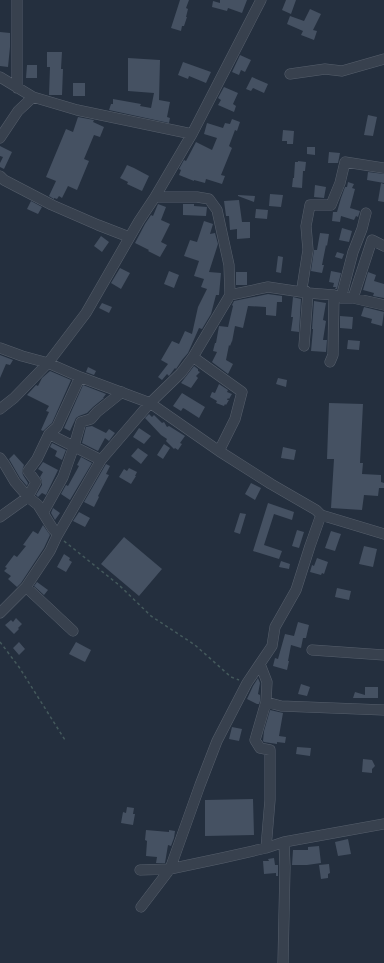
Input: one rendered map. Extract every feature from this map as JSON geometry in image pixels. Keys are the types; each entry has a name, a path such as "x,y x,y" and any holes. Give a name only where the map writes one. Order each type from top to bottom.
{"street":[{"path":"17,0 18,88"},
{"path":"0,410 14,398 48,363 86,313 129,237 155,197 192,134 261,0"},
{"path":"290,74 324,69 342,72 384,59"},
{"path":"0,77 33,97 77,110 192,134"},
{"path":"0,138 18,111 33,97"},
{"path":"308,293 302,288 308,250 306,226 310,205 331,205 340,183 344,162 384,168"},
{"path":"0,176 4,180 52,205 129,237"},
{"path":"0,613 26,586 50,551 57,536 101,460 150,403 181,373 194,357 230,295 229,265 216,210 209,198 155,197"},
{"path":"330,362 333,355 338,296 352,252 362,229 366,213"},
{"path":"353,298 372,240 384,246"},
{"path":"230,295 268,287 353,298 384,305"},
{"path":"304,346 308,293"},
{"path":"0,348 48,363 80,377 150,403 219,451 316,510 321,515 384,534"},
{"path":"194,357 242,392 235,419 219,451"},
{"path":"0,518 28,497 36,482 28,471 37,458 49,434 57,427 80,377"},
{"path":"43,513 63,477 81,422 91,419 97,412 122,392"},
{"path":"49,434 101,460"},
{"path":"0,458 15,482 28,497 38,505 56,532 57,536"},
{"path":"141,907 170,869 217,741 247,683 272,646 275,627 296,590 321,515"},
{"path":"26,586 73,632"},
{"path":"312,650 384,655"},
{"path":"260,664 267,682 266,702 255,740 260,748 270,750 270,800 266,848"},
{"path":"266,702 281,706 384,710"},
{"path":"140,870 170,869 266,848 284,842 384,824"},
{"path":"283,963 285,867 284,842"}],"path":[{"path":"57,536 119,585 151,616 195,645 231,677 247,683"},
{"path":"0,642 19,667 65,740"}],"building":[{"path":"180,0 189,0 186,8 188,9 187,17 181,31 171,28"},
{"path":"220,0 247,0 242,13 228,8 227,11 212,7 213,1 220,3"},
{"path":"286,0 296,0 291,14 282,10"},
{"path":"310,9 321,14 313,30 317,31 314,40 301,35 303,31 287,24 290,16 304,21"},
{"path":"0,32 10,33 8,67 0,66"},
{"path":"47,52 62,52 62,95 49,95 50,67 47,67"},
{"path":"240,55 251,60 245,72 241,70 239,75 232,72"},
{"path":"128,58 160,60 159,100 170,102 167,117 170,118 169,123 109,110 111,104 113,104 113,99 141,104 140,106 151,108 154,93 128,91"},
{"path":"183,62 211,72 206,83 189,76 188,79 178,75"},
{"path":"27,65 37,65 37,78 26,78"},
{"path":"252,77 268,84 264,93 253,88 251,91 246,89"},
{"path":"73,83 85,83 85,96 73,96"},
{"path":"224,87 238,93 233,104 236,106 234,112 218,105 221,100 218,98"},
{"path":"368,115 377,117 373,136 364,135"},
{"path":"78,117 94,120 93,122 104,127 100,137 94,135 84,159 89,161 77,190 68,186 62,198 59,196 57,199 54,199 49,196 56,181 46,177 66,129 73,132"},
{"path":"232,119 240,122 237,131 235,130 229,146 232,148 221,175 225,176 222,184 206,179 205,183 194,181 179,175 181,170 179,169 184,160 186,161 196,142 212,150 217,138 204,134 207,123 223,128 225,123 230,124"},
{"path":"283,130 294,131 293,144 287,144 287,141 282,141"},
{"path":"0,146 12,152 4,169 0,167 3,157 0,156"},
{"path":"307,147 315,147 315,155 307,154"},
{"path":"329,152 340,153 338,163 328,163"},
{"path":"295,162 306,162 305,171 303,171 302,188 292,187"},
{"path":"127,165 149,176 142,191 127,184 128,182 120,178"},
{"path":"368,172 384,174 384,183 367,180"},
{"path":"348,182 354,184 352,188 355,189 350,208 360,211 358,217 356,216 354,220 341,216 340,222 332,221 333,212 337,212"},
{"path":"381,183 384,184 384,202 378,201"},
{"path":"315,185 326,187 324,198 314,197"},
{"path":"270,194 283,195 281,207 269,206"},
{"path":"238,196 255,196 254,202"},
{"path":"239,200 242,222 250,222 250,238 237,239 237,229 230,230 229,216 226,216 224,201"},
{"path":"31,201 42,207 38,214 27,209"},
{"path":"158,204 166,207 161,220 170,224 161,242 167,245 160,257 135,243 151,215 153,216"},
{"path":"183,204 194,204 194,206 207,207 206,216 183,215"},
{"path":"256,209 268,210 267,219 255,218"},
{"path":"204,221 213,224 210,234 215,233 218,244 209,272 221,273 219,295 216,295 211,314 202,329 199,328 188,353 176,369 175,368 169,376 167,374 162,380 158,377 168,364 161,360 172,341 179,344 185,331 192,334 198,307 207,289 201,287 204,279 194,276 199,261 184,256 190,240 197,242"},
{"path":"342,228 352,231 349,242 339,240"},
{"path":"320,233 329,234 322,265 324,265 322,273 311,271 314,250 317,250"},
{"path":"101,236 109,242 102,252 94,246"},
{"path":"337,252 344,254 342,259 335,257"},
{"path":"278,256 283,257 281,273 276,272"},
{"path":"120,268 130,273 121,289 111,283"},
{"path":"169,271 179,275 174,288 164,284"},
{"path":"331,271 341,273 337,289 335,289 336,287 333,287 334,283 329,282"},
{"path":"236,272 247,272 247,285 236,285"},
{"path":"368,272 376,275 374,281 384,284 384,298 373,296 374,293 363,290"},
{"path":"268,294 282,296 282,302 277,302 276,316 266,315 266,307 248,306 243,328 235,326 232,342 230,346 229,345 226,360 233,364 228,374 212,362 217,352 213,351 219,326 228,327 234,301"},
{"path":"293,297 301,299 299,332 291,331"},
{"path":"314,301 326,303 323,320 326,321 323,340 327,340 326,352 311,351"},
{"path":"102,303 112,307 109,313 99,308"},
{"path":"364,307 384,312 382,326 371,323 372,319 361,316"},
{"path":"340,316 353,317 352,329 340,328"},
{"path":"348,340 360,341 359,350 347,349"},
{"path":"0,355 13,360 10,365 6,364 0,378"},
{"path":"194,366 200,372 196,376 198,378 191,388 181,383"},
{"path":"88,367 96,371 94,375 86,372"},
{"path":"50,371 71,380 52,423 43,431 41,430 49,412 46,411 49,406 27,395 36,385 38,386 42,378"},
{"path":"278,378 287,380 286,387 276,384"},
{"path":"219,384 228,390 227,392 232,394 224,406 216,403 217,401 210,397 212,392 215,393"},
{"path":"83,385 106,394 104,398 87,413 76,418 70,431 64,428"},
{"path":"182,393 205,407 199,418 183,408 181,411 173,406"},
{"path":"329,403 363,404 360,463 363,463 362,474 381,475 381,482 384,483 384,488 379,488 378,496 364,495 362,510 331,508 334,459 327,459"},
{"path":"149,414 152,417 154,415 162,423 164,422 167,427 169,426 185,436 180,443 182,444 178,450 175,448 174,449 166,441 167,439 161,435 145,418"},
{"path":"92,426 106,433 109,429 115,433 109,441 105,438 98,451 82,443 86,427"},
{"path":"139,428 151,436 144,444 133,437"},
{"path":"52,443 66,450 62,460 55,456 57,451 50,447"},
{"path":"164,444 170,448 163,459 157,455"},
{"path":"283,447 296,450 294,460 281,458"},
{"path":"138,448 148,455 141,464 131,456"},
{"path":"14,454 24,465 22,471 28,483 27,486 20,478 9,459"},
{"path":"81,457 92,463 70,500 61,494 66,485 68,486 79,466 77,465"},
{"path":"43,462 58,470 46,495 42,493 38,497 36,495 42,485 40,477 43,472 38,469"},
{"path":"106,464 110,466 106,474 109,475 94,507 84,502"},
{"path":"129,468 137,472 131,484 119,477 124,469 127,471"},
{"path":"251,483 261,488 255,500 245,494"},
{"path":"268,503 294,512 292,520 274,514 264,545 282,551 279,559 253,551"},
{"path":"53,508 60,513 55,520 51,513"},
{"path":"79,512 90,518 85,527 73,521"},
{"path":"240,513 246,514 240,534 234,532"},
{"path":"43,525 50,535 44,548 17,587 8,579 11,576 4,571 7,568 5,567 14,555 17,557 26,546 23,545 33,531 38,534"},
{"path":"297,530 304,532 299,548 292,546"},
{"path":"331,531 341,534 335,551 325,548"},
{"path":"124,537 162,569 139,596 101,564"},
{"path":"364,546 377,549 373,567 359,564"},
{"path":"64,554 70,558 69,560 72,562 66,572 57,567"},
{"path":"317,558 328,562 324,574 322,573 321,575 310,572 312,565 314,566"},
{"path":"281,561 290,564 289,569 279,567"},
{"path":"37,582 48,590 44,595 34,586"},
{"path":"337,588 351,591 349,600 335,597"},
{"path":"16,618 22,624 14,634 5,625 11,620 13,622"},
{"path":"298,622 309,625 306,638 303,638 301,648 291,645 287,670 273,666 275,658 278,659 285,634 294,636"},
{"path":"19,642 25,649 19,655 13,648"},
{"path":"76,642 91,650 85,662 69,654"},
{"path":"258,678 260,683 258,694 260,695 260,701 259,704 257,704 247,699"},
{"path":"301,684 310,687 307,696 298,694"},
{"path":"365,687 378,687 378,698 353,698 355,692 365,695"},
{"path":"270,710 283,713 279,736 286,737 285,743 277,742 277,744 263,741 264,731"},
{"path":"232,727 242,729 239,741 229,739"},
{"path":"297,747 311,748 310,756 296,754"},
{"path":"363,759 372,760 375,766 372,769 372,773 362,772"},
{"path":"253,799 254,835 205,836 205,800"},
{"path":"127,807 134,808 133,814 135,814 133,825 121,823 123,812 126,813"},
{"path":"146,830 169,832 169,830 175,831 171,846 168,845 165,863 156,863 157,857 146,856"},
{"path":"348,839 351,854 338,856 335,842"},
{"path":"319,846 321,863 292,865 293,850 308,850 308,847"},
{"path":"274,858 275,865 278,865 278,876 276,876 276,873 264,874 263,861 269,861 268,859"},
{"path":"329,864 330,873 328,874 328,878 321,879 319,865"}]}
